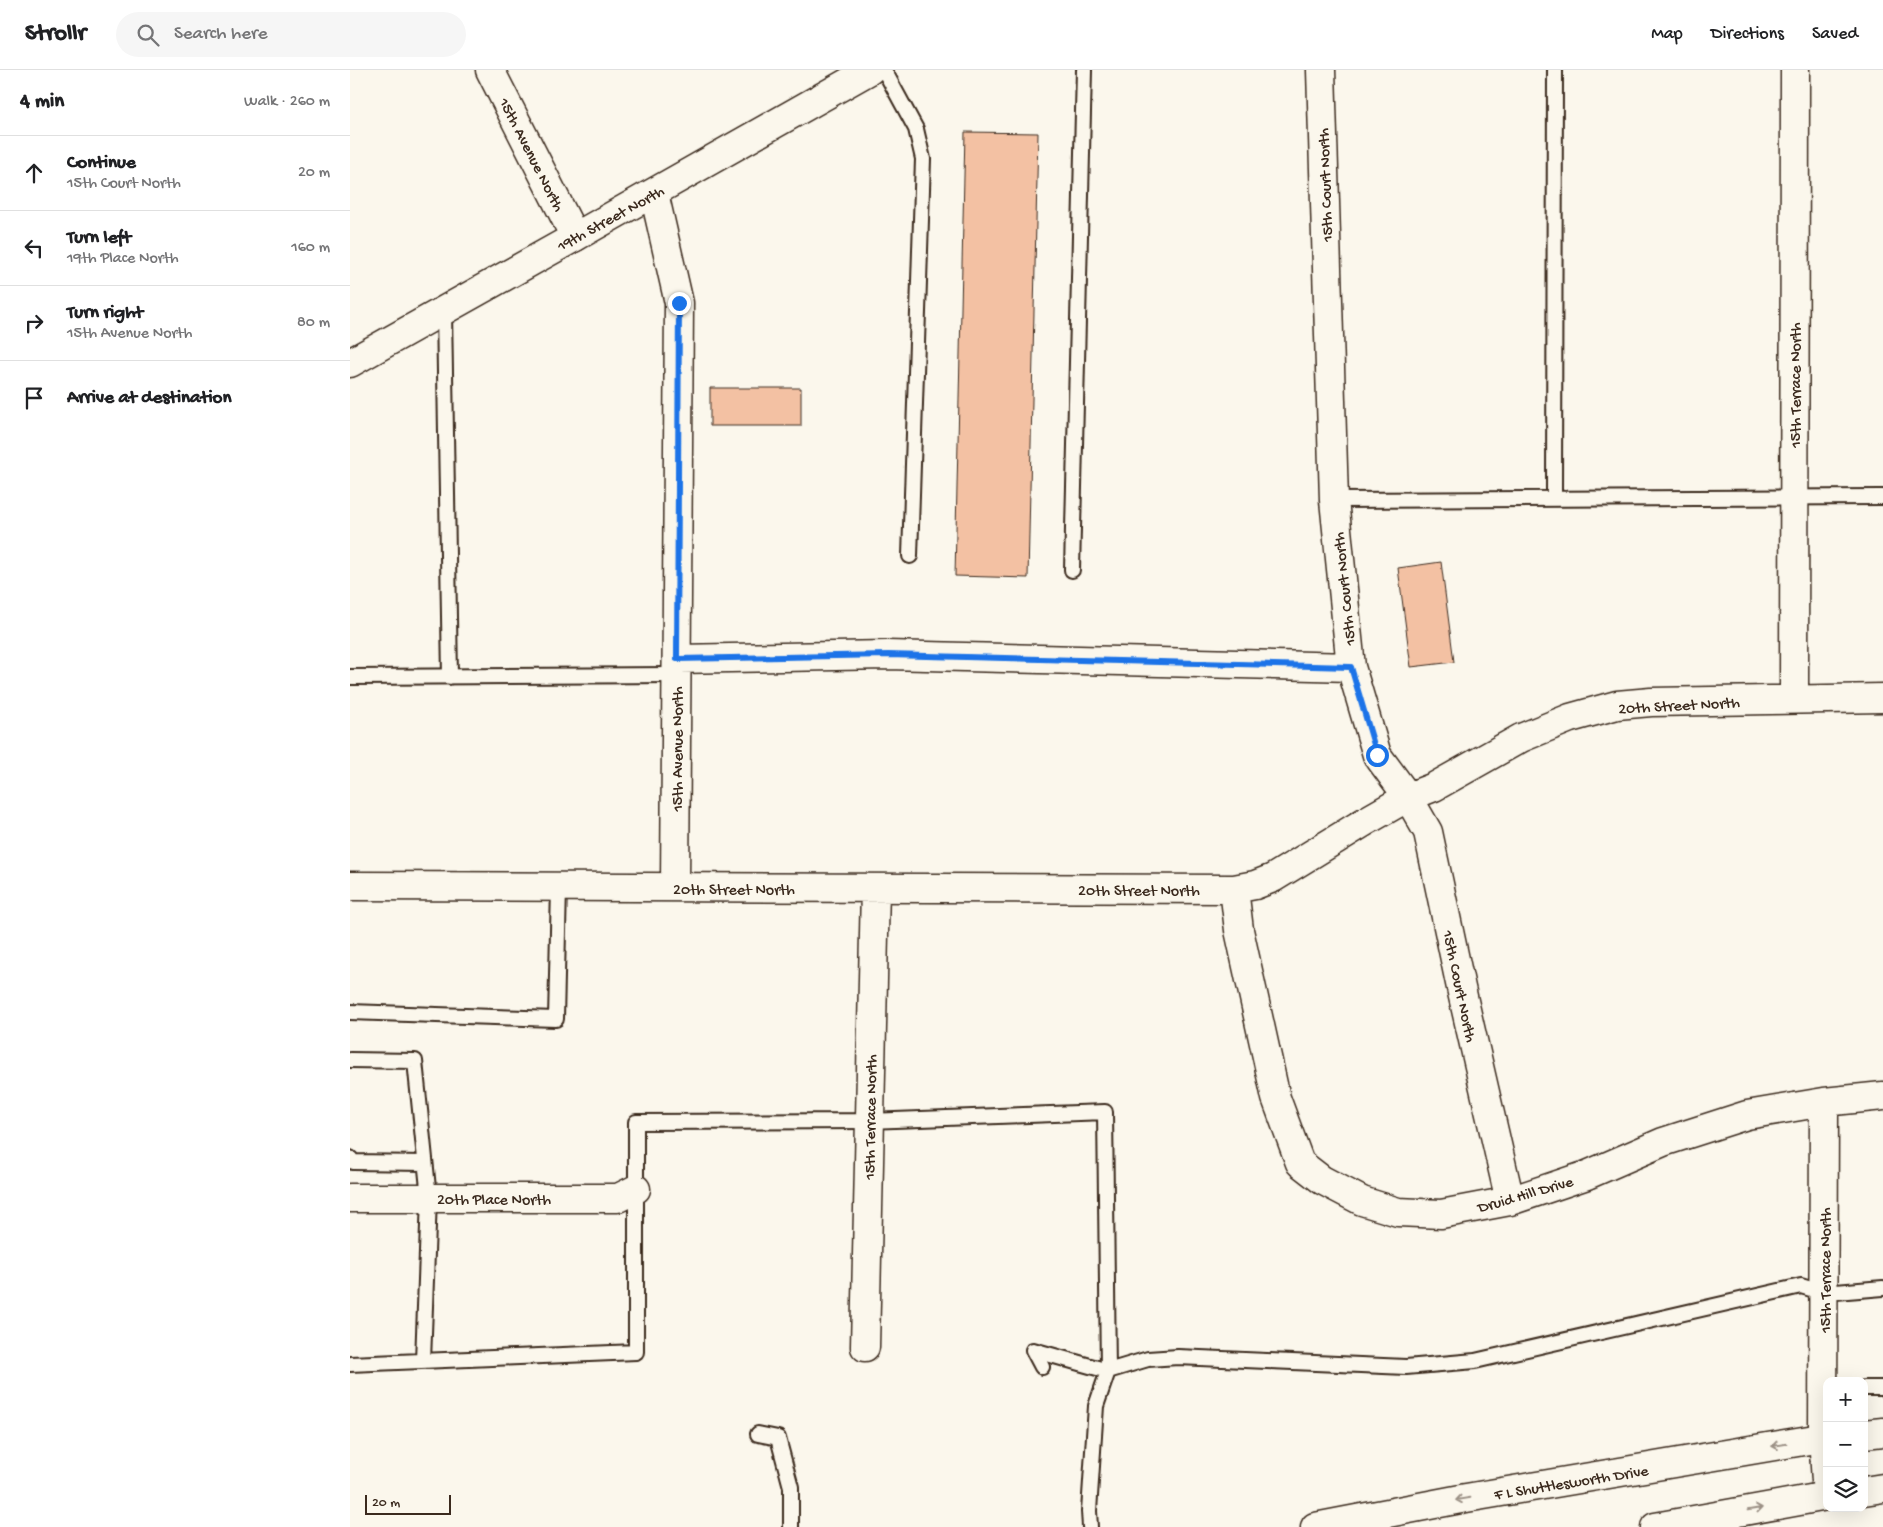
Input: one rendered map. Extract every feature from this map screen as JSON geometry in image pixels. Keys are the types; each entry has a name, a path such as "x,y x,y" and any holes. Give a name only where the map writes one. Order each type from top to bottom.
{"street":[{"name":"15th Avenue North","path":"490,70 575,237"},
{"name":"19th Street North","path":"350,363 870,70"},
{"name":"15th Court North","path":"1321,70 1334,500 1351,667 1377,755 1408,797 1428,832 1460,988 1510,1201"},
{"name":"15th Terrace North","path":"1794,700 1795,70"},
{"name":"15th Avenue North","path":"654,193 679,303 675,888"},
{"path":"677,667 888,655 1351,667"},
{"name":"20th Street North","path":"350,886 1234,889 1255,886 1273,878 1408,797 1434,787 1521,738 1570,718 1617,706 1651,702 1883,698"},
{"name":"15th Terrace North","path":"864,1347 874,888"},
{"name":"Druid Hill Drive","path":"1234,889 1239,930 1276,1098 1300,1162 1322,1180 1362,1201 1398,1212 1441,1214 1510,1201 1587,1175 1664,1142 1747,1115 1824,1102 1883,1096"},
{"name":"15th Terrace North","path":"1824,1102 1825,1377"},
{"name":"20th Place North","path":"350,1198 618,1198 636,1189"},
{"path":"1868,1434 1883,1432"},
{"name":"F L Shuttlesworth Drive","path":"1315,1527 1466,1498 1823,1437"},
{"path":"1868,1490 1883,1488"},
{"path":"1655,1527 1823,1497"}],"lane":[{"path":"884,70 916,129 923,159 910,556"},
{"path":"1072,570 1084,70"},
{"path":"1554,499 1555,70"},
{"path":"444,311 450,677"},
{"path":"1334,500 1883,497"},
{"path":"350,677 450,677 677,667"},
{"path":"350,1012 556,1019 559,887"},
{"path":"350,1060 415,1062 429,1198 423,1361"},
{"path":"350,1364 636,1352 636,1122 869,1121 1105,1112 1108,1371 1096,1406 1088,1511 1090,1527"},
{"path":"350,1158 353,1162 425,1162"},
{"path":"1042,1367 1033,1350 1108,1371 1148,1359 1178,1357 1406,1367 1475,1361 1801,1286 1824,1293 1883,1288"},
{"path":"1868,1388 1883,1388"},
{"path":"758,1434 778,1438 791,1487 791,1527"}],"building":[{"path":"965,132 1038,133 1028,578 955,576"},
{"path":"710,388 801,388 801,426 710,426"},
{"path":"1441,562 1454,662 1411,667 1398,568"}],"route":[{"path":"679,303 677,659 888,655 1351,667 1377,755"}]}
